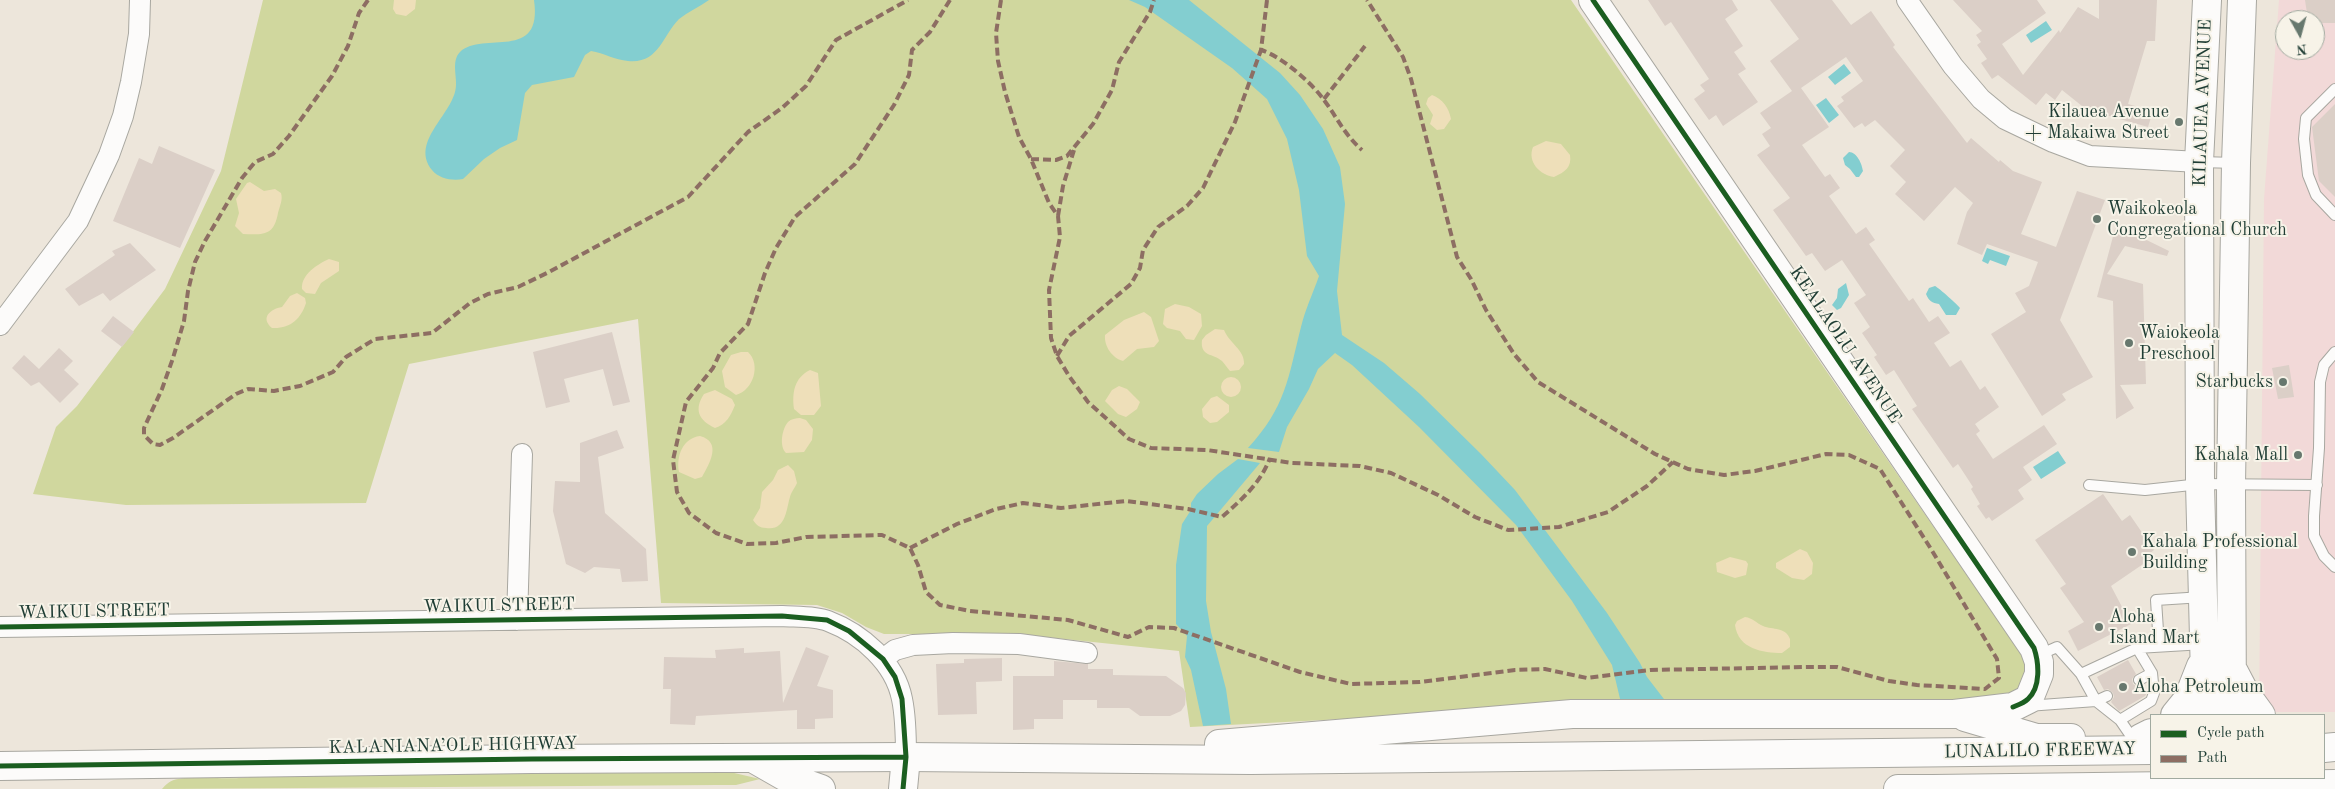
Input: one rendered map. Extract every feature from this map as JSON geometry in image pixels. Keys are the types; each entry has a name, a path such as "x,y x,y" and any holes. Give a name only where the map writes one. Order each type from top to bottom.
{"main road":[{"name":"KEALAOLU AVENUE","path":"1593,0 2022,629 2036,656 2039,674 2029,699 2013,708"},
{"name":"KILAUEA AVENUE","path":"2207,0 2199,162 2200,484 2218,596 2232,666 2232,714"},
{"name":"KILAUEA AVENUE","path":"2206,714 2205,650 2218,596 2231,486 2236,163 2242,0"},
{"path":"2175,714 2188,699 2205,650"},
{"path":"2232,666 2245,693 2259,714"},
{"path":"1059,758 1572,714 1954,714 2013,708"},
{"path":"1954,714 2036,738 2141,736"},
{"name":"LUNALILO FREEWAY","path":"1059,758 1251,760 1930,752 2141,736"},
{"path":"903,789 906,757"},
{"path":"753,758 784,776 821,789"},
{"name":"KALANIANA’OLE HIGHWAY","path":"0,766 753,758 1059,758"},
{"name":"LUNALILO FREEWAY","path":"1898,789 2335,784"}],"street":[{"path":"0,325 78,221 109,156 123,116 131,82 139,34 140,0"},
{"path":"1907,0 1953,66 1981,98 2005,119 2053,142 2090,156 2199,162"},
{"path":"517,620 522,454"},
{"name":"WAIKUI STREET","path":"0,627 782,616 827,620 849,631 883,659 895,677 902,699 906,757"},
{"path":"883,659 895,650 913,645 953,643 1019,644 1087,653"}],"lane":[{"path":"2335,89 2306,118 2304,139 2308,175 2316,195 2335,214"},
{"path":"2199,162 2236,163"},
{"path":"2335,352 2324,365 2320,382 2314,536 2324,556 2335,567"},
{"path":"2088,485 2145,490 2200,484 2231,486 2317,485"},
{"path":"2159,646 2156,600 2218,596"},
{"path":"2081,674 2137,648 2159,646 2205,650"},
{"path":"2036,656 2056,647 2081,674 2096,701 2141,736 2154,693 2152,673 2137,648"},
{"path":"2139,680 2152,673"},
{"path":"2013,708 2096,701 2107,696"}],"shaded area":[{"name":"Kahala Mall","path":"2279,0 2335,0 2335,712 2259,712 2264,199 2275,53 2275,60 2325,60 2325,10 2278,10"}],"green space":[{"path":"263,0 1571,0 2030,667 2023,687 1988,703 1420,715 1190,727 1179,651 1016,634 884,634 866,627 842,613 817,605 661,603 638,319 409,364 366,503 126,505 33,494 56,427 77,406 165,289 221,171"},
{"path":"635,770 730,772 760,779 736,785 162,789 173,780 196,777 244,778 254,776"}],"sand":[{"path":"394,0 416,0 415,9 406,16 396,14 393,9"},
{"path":"1432,95 1442,101 1449,111 1451,119 1444,129 1437,130 1430,124 1433,115 1426,104 1428,98"},
{"path":"1546,141 1561,144 1570,155 1570,163 1567,169 1554,177 1544,174 1533,163 1533,147"},
{"path":"250,182 264,191 275,189 281,193 281,203 274,226 263,234 243,234 235,226 239,213 236,199 247,183"},
{"path":"329,259 339,262 339,271 321,283 315,294 306,293 302,289 302,284 307,274"},
{"path":"297,293 305,298 306,303 301,314 289,325 272,328 267,321 268,314 282,307 290,296"},
{"path":"1175,304 1189,307 1201,314 1202,326 1194,340 1186,339 1180,331 1167,328 1163,324 1165,309"},
{"path":"1144,312 1151,317 1159,341 1154,347 1137,349 1123,361 1112,354 1107,347 1105,335 1124,320"},
{"path":"1215,329 1224,330 1242,355 1244,364 1239,370 1230,371 1222,361 1208,354 1203,349 1202,340"},
{"path":"748,352 752,357 755,370 754,376 747,388 736,395 725,387 722,371 731,355"},
{"path":"810,370 818,373 821,406 814,415 801,415 794,409 793,397 795,386 800,377"},
{"path":"1231,377 1238,380 1241,387 1238,394 1231,397 1224,394 1221,387 1224,380"},
{"path":"1119,386 1127,389 1140,402 1137,409 1126,417 1118,414 1105,401 1112,390"},
{"path":"715,390 732,399 735,405 725,422 715,428 701,418 699,405 704,394"},
{"path":"1217,396 1229,405 1229,412 1217,422 1210,423 1203,417 1202,409 1211,398"},
{"path":"800,418 806,420 813,429 812,440 804,452 786,453 782,442 784,429 789,421"},
{"path":"700,436 711,443 712,454 702,477 695,479 679,472 678,466 680,454 685,444 694,437"},
{"path":"788,465 794,471 797,483 784,518 778,526 773,528 760,527 753,520 760,508 762,492 773,480 778,470"},
{"path":"1800,549 1807,552 1813,563 1812,574 1804,580 1792,578 1776,568 1776,563"},
{"path":"1730,557 1746,561 1748,564 1746,575 1735,578 1717,572 1716,563"},
{"path":"1745,617 1763,626 1786,632 1790,639 1790,647 1782,653 1775,653 1753,648 1746,644 1741,640 1735,625 1737,621"}],"water":[{"path":"534,0 709,0 679,19 659,48 647,58 638,61 628,61 591,51 585,55 574,77 532,85 525,93 517,140 500,148 484,159 463,179 455,180 438,175 432,170 427,160 426,150 428,140 455,92 457,56 470,46 521,38 529,32 534,19"},
{"path":"1129,0 1189,0 1280,73 1300,95 1323,129 1340,167 1345,204 1337,291 1342,335 1384,363 1420,394 1515,490 1607,613 1647,677 1667,703 1621,703 1612,665 1572,601 1516,525 1419,427 1352,365 1335,353 1318,369 1287,427 1279,452 1248,448 1270,419 1284,391 1303,321 1319,276 1307,256 1299,190 1287,139 1267,99 1232,68 1145,7"},
{"path":"2046,21 2052,30 2031,43 2026,35"},
{"path":"1844,64 1851,73 1835,85 1828,77"},
{"path":"1826,98 1839,115 1829,123 1816,105"},
{"path":"1849,152 1857,156 1862,165 1863,171 1859,177 1856,177 1845,165 1843,158"},
{"path":"1987,248 2010,256 2006,266 1990,260 1988,264 1982,261"},
{"path":"1846,283 1849,295 1841,308 1837,310 1832,305 1837,298 1838,289"},
{"path":"1935,286 1960,308 1956,315 1946,315 1939,304 1928,298 1926,294 1929,288"},
{"path":"2058,451 2066,463 2041,479 2033,467"},
{"path":"1238,459 1260,463 1207,526 1206,601 1211,632 1226,689 1231,724 1203,726 1191,670 1185,657 1187,636 1176,624 1176,565 1182,524 1191,510 1191,503 1197,494 1218,474"}],"building":[{"path":"1648,0 1732,0 1738,10 1725,19 1743,46 1734,52 1746,69 1738,74 1758,102 1723,126 1716,115 1709,120 1694,99 1705,91 1700,85 1709,79 1671,22 1665,26"},
{"path":"1770,0 1832,0 1851,25 1871,11 1895,45 1893,47 1967,143 1971,138 1999,162 2000,160 2013,171 2042,182 2021,234 2056,247 2077,191 2105,200 2060,320 2093,377 2062,394 2066,400 2042,416 1991,334 2026,312 2015,293 2029,286 2038,262 1987,244 1982,255 1957,244 1967,212 1973,203 1955,187 1924,221 1895,194 1906,182 1890,166 1905,150 1875,120 1865,127 1862,123 1854,128 1837,106 1844,101 1841,97 1863,81 1846,57 1801,88 1829,127 1802,145 1825,177 1830,174 1840,188 1829,196 1856,234 1866,227 1875,240 1869,244 1909,301 1913,298 1929,322 1938,316 1950,333 1934,343 1950,367 1961,360 1980,390 1985,386 1999,407 1975,424 1980,431 1976,434 1993,459 2044,425 2057,444 2023,467 2032,480 2018,490 2024,499 1992,521 1989,517 1986,519 1977,506 1980,504 1971,489 1973,487 1958,464 1953,468 1912,409 1917,406 1894,370 1886,375 1874,357 1877,355 1862,333 1870,327 1854,303 1866,295 1842,260 1825,271 1812,253 1806,256 1773,210 1790,198 1757,155 1770,146 1762,134 1771,128 1760,113 1792,91 1770,61 1799,39"},
{"path":"1953,0 2037,0 2046,13 2002,44 2023,75 2059,30 2060,33 2078,7 2099,19 2099,0 2157,0 2155,41 2147,41 2128,104 2153,111 2148,127 2081,108 2082,106 2062,90 2055,100 2046,93 2036,105 1998,75 1992,79 1981,63 1987,59 1977,45 1981,42 1976,35 1982,31"},
{"path":"2305,0 2335,0 2335,23 2325,23 2325,10 2306,10"},
{"path":"2335,104 2335,197 2319,181 2312,127"},
{"path":"159,146 215,170 180,248 113,221 139,158 152,164"},
{"name":"Waiokeola Preschool","path":"2116,225 2169,251 2167,256 2125,246 2107,274 2143,284 2146,384 2120,385 2134,408 2116,419 2113,301 2097,297"},
{"path":"130,243 156,270 110,301 103,293 79,306 65,289 115,255 112,251"},
{"path":"113,316 134,332 122,347 101,331"},
{"path":"612,332 630,402 613,406 603,369 564,379 570,402 546,408 533,352"},
{"path":"59,348 73,361 64,370 79,384 60,403 39,382 31,386 12,368 24,355 39,369"},
{"name":"Starbucks","path":"2289,365 2294,397 2278,399 2272,368"},
{"path":"617,430 624,448 598,457 605,513 646,549 648,581 622,582 620,569 594,567 585,573 566,564 553,511 555,481 580,482 580,443"},
{"name":"Kahala Professional Building","path":"2103,494 2122,521 2130,515 2154,550 2149,554 2152,558 2111,586 2131,624 2078,651 2068,631 2084,622 2060,588 2066,584 2035,540"},
{"path":"806,647 829,656 817,686 833,690 833,718 815,719 815,729 797,729 797,710 696,716 695,725 670,724 671,689 663,689 664,657 716,658 715,650 744,648 744,653 780,651 783,703"},
{"path":"1002,658 1002,681 976,682 977,714 938,715 936,664 964,663 964,659"},
{"name":"Aloha Petroleum","path":"2128,660 2136,674 2132,679 2133,684 2138,687 2142,686 2147,693 2119,711 2111,702 2114,697 2113,693 2108,689 2104,690 2097,677"},
{"path":"1054,661 1088,664 1088,669 1113,669 1113,675 1166,676 1183,688 1186,693 1185,705 1181,711 1170,716 1140,716 1129,708 1097,708 1097,700 1063,700 1063,719 1034,719 1034,729 1013,730 1013,676 1054,676"}],"marked path":[{"path":"368,0 359,13 348,46 332,76 289,136 273,154 255,162 242,178 205,241 195,262 188,291 184,321 173,358 162,389 144,428 144,435 153,444 160,445 173,438 236,394 248,389 274,391 300,386 333,372 346,357 375,339 432,333 470,303 488,294 518,287 549,272 688,197 748,132 782,108 806,86 836,40 908,0"},
{"path":"950,0 930,32 912,50 909,75 894,105 855,164 795,217 776,248 765,273 748,324 720,353 713,368 686,402 673,460 677,492 689,513 716,533 747,544 776,543 806,537 882,535 910,548 918,565 926,592 940,605 970,611 1068,620 1128,637 1149,627 1174,628 1300,672 1351,684 1420,682 1515,670 1545,669 1587,678 1650,670 1837,667 1889,681 1917,685 1985,689 1999,678 1997,659 1880,469 1849,455 1826,454 1755,471 1724,475 1688,469 1655,454 1538,382 1514,354 1486,310 1471,279 1457,257 1411,79 1403,57 1367,0"},
{"path":"1001,0 996,33 998,61 1005,92 1019,137 1031,159 1049,203 1058,216 1060,237 1049,290 1051,338 1057,356 1088,402 1129,439 1151,448 1207,450 1292,463 1360,466 1391,473 1438,495 1475,517 1508,530 1559,527 1608,512 1647,486 1673,462"},
{"path":"1031,159 1056,160 1067,156 1093,124 1112,90 1119,62 1150,12 1154,0"},
{"path":"1267,0 1261,50 1287,64 1312,86 1346,132 1362,150"},
{"path":"1324,99 1365,46"},
{"path":"1057,356 1069,336 1131,284 1140,268 1143,250 1158,227 1187,206 1203,188 1235,122 1261,50"},
{"path":"1058,216 1063,186 1074,150"},
{"path":"910,548 957,524 996,509 1023,503 1061,508 1126,501 1188,509 1222,517 1256,483 1270,458"}],"cycle path":[{"path":"1593,0 2034,648 2038,668 2035,688 2026,700 2013,707"},
{"path":"0,627 782,616 827,620 849,631 883,659 895,677 902,699 906,757 903,789"},
{"path":"0,766 532,759 906,757"}],"place":[{"name":"Kilauea Avenue + Makaiwa Street","path":"2179,122"},
{"name":"Waikokeola Congregational Church","path":"2097,219"},
{"name":"Waiokeola Preschool","path":"2129,343"},
{"name":"Starbucks","path":"2283,382"},
{"name":"Kahala Mall","path":"2298,455"},
{"name":"Kahala Professional Building","path":"2132,552"},
{"name":"Aloha Island Mart","path":"2099,627"},
{"name":"Aloha Petroleum","path":"2123,687"}]}
